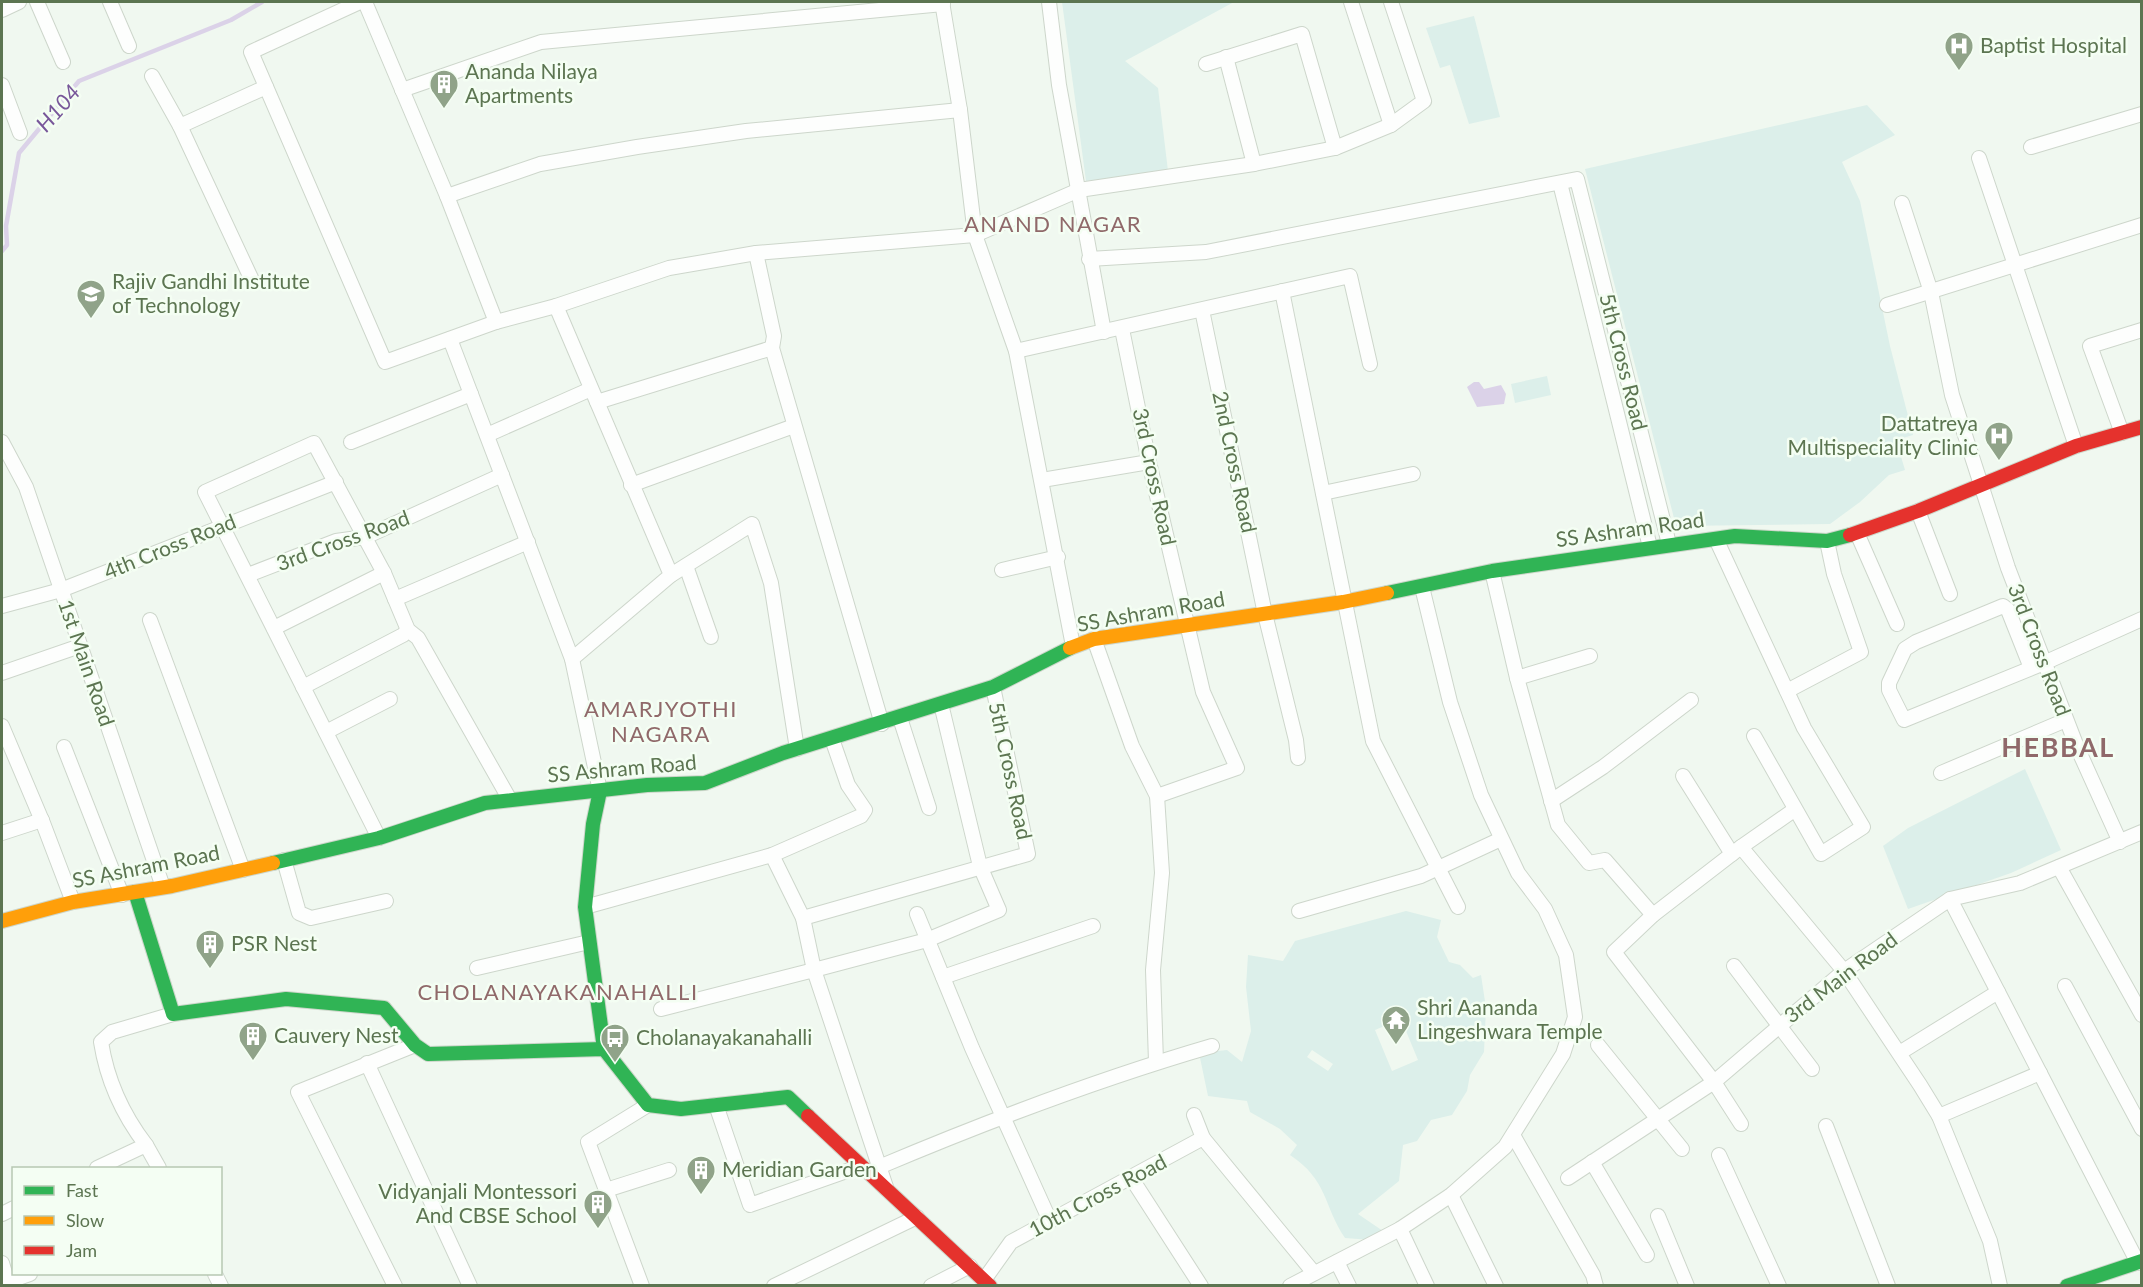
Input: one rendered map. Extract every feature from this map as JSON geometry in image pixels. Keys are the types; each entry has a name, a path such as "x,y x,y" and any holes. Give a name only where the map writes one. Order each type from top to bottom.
{"street":[{"path":"2,10 19,2"},
{"path":"37,2 63,62"},
{"path":"110,2 129,46"},
{"path":"360,2 251,51 385,362 496,322 555,306 669,268 756,253 975,235 1079,189 1254,164 1335,148 1391,125 1424,101 1391,2"},
{"path":"365,2 447,196 496,322"},
{"path":"1049,2 1059,85 1104,332"},
{"path":"1351,2 1391,125"},
{"path":"402,90 541,42 943,3 960,110 975,235 1016,351 1058,557 1073,646"},
{"path":"1206,64 1302,34 1335,148"},
{"path":"1226,57 1254,164"},
{"path":"152,76 180,126 251,278"},
{"path":"2,85 20,133"},
{"path":"180,126 266,87"},
{"path":"447,196 540,164 637,147 746,131 960,110"},
{"path":"2031,147 2142,114"},
{"path":"1979,158 2076,446"},
{"name":"5th Cross Road","path":"1650,546 1560,183 1577,179 1669,544"},
{"path":"1089,259 1206,252 1560,183"},
{"name":"3rd Cross Road","path":"1902,203 1931,292 1952,395 1981,487 2066,720 2120,842"},
{"path":"1887,305 2014,263 2142,225"},
{"path":"756,253 774,336 772,348 882,724"},
{"path":"1016,351 1350,276 1370,364"},
{"path":"1282,291 1343,602 1373,741 1458,907"},
{"path":"555,306 671,575"},
{"name":"2nd Cross Road","path":"1202,310 1265,614 1296,740 1298,758"},
{"name":"3rd Cross Road","path":"1122,329 1149,462 1203,692 1237,768 1157,796"},
{"path":"2122,433 2090,346 2142,330"},
{"path":"450,339 572,659 600,791 593,824 585,907 604,1049 648,1105"},
{"path":"487,435 594,395 772,348"},
{"path":"1602,356 1620,351"},
{"path":"351,442 471,394"},
{"path":"631,485 794,426"},
{"name":"SS Ashram Road","path":"2,921 73,902 162,887 379,838 485,803 647,785 705,783 796,749 882,724 993,687 1073,646 1094,639 1343,602 1492,571 1650,546 1735,536 1827,541 1857,533 1981,487 2076,446 2122,433 2140,432"},
{"name":"1st Main Road","path":"2,442 26,487 162,887"},
{"path":"379,838 205,492 314,443 384,573 408,630 418,638 510,800"},
{"path":"1042,480 1149,462"},
{"path":"1323,493 1413,474"},
{"name":"3rd Cross Road","path":"248,575 336,541 365,537 502,475"},
{"name":"4th Cross Road","path":"2,606 61,590 336,482"},
{"path":"1918,511 1950,594"},
{"path":"572,659 671,575 752,524 771,583 796,749"},
{"path":"1857,533 1897,624"},
{"path":"1716,539 1804,728 1863,827 1821,854 1754,736"},
{"path":"1787,691 1861,652 1834,574 1827,541"},
{"path":"395,599 528,542"},
{"path":"1002,570 1058,557"},
{"path":"686,566 711,637"},
{"path":"1492,571 1517,678 1558,825 1589,863 1605,860 1653,915"},
{"path":"274,628 384,573"},
{"path":"1290,1286 1400,1229 1451,1195 1505,1148 1563,1054 1575,1017 1566,955 1545,909 1518,873 1481,795 1450,702 1422,587"},
{"path":"2031,668 2008,610 2003,606 1910,646 1889,683 1889,690 1904,720 2044,663 2142,620"},
{"path":"150,620 243,870"},
{"path":"303,687 404,635 408,630"},
{"path":"1094,639 1132,746 1157,796 1162,873 1153,970 1156,1062"},
{"path":"2,673 80,646"},
{"path":"1517,678 1590,656"},
{"name":"5th Cross Road","path":"980,866 1028,854 993,687"},
{"path":"326,732 390,699"},
{"path":"1551,801 1603,767 1691,700"},
{"path":"661,1009 927,940 999,910 980,866 941,704"},
{"path":"900,718 928,808"},
{"path":"1941,773 2066,720"},
{"path":"2,726 42,820 73,902"},
{"path":"585,907 772,855 864,813 863,807 848,785 832,739"},
{"path":"64,747 128,894 173,1014"},
{"path":"1683,776 1737,851 1844,971 1900,1052 1939,1116 1990,1241 2000,1286"},
{"path":"1741,1124 1714,1082 1615,957 1616,948 1653,915 1794,810"},
{"path":"2,833 42,820"},
{"name":"3rd Main Road","path":"1568,1178 1714,1082 1844,971 1950,899 2020,883 2142,832"},
{"path":"1299,911 1421,876 1438,866 1501,839"},
{"path":"772,855 803,918 814,970 886,1190"},
{"path":"284,860 300,913 305,916 311,918 386,902"},
{"path":"803,918 980,866"},
{"path":"2059,867 2142,1015"},
{"path":"1950,899 2140,1262 2095,1281 2067,1286"},
{"path":"917,914 1002,1117 1050,1221"},
{"path":"943,977 1093,926"},
{"path":"477,969 589,942"},
{"path":"1734,966 1812,1069"},
{"path":"2065,986 2142,1129"},
{"path":"1900,1052 1998,992"},
{"path":"158,1167 121,1106 105,1065 101,1042 112,1032 173,1014 286,999 384,1008 415,1045 428,1054 604,1049"},
{"path":"395,1286 298,1092 415,1045"},
{"path":"1598,1045 1682,1149"},
{"path":"879,1167 1002,1117 1156,1062 1212,1046"},
{"path":"367,1063 470,1286"},
{"path":"1939,1116 2040,1073"},
{"path":"642,1286 588,1142 648,1105 681,1109 788,1097 987,1283"},
{"path":"716,1105 750,1205 861,1166"},
{"path":"1194,1115 1203,1138 1314,1274"},
{"path":"1826,1126 1888,1286"},
{"path":"1513,1135 1593,1275 1596,1286"},
{"name":"10th Cross Road","path":"987,1283 1011,1242 1132,1179 1203,1138"},
{"path":"100,1167 147,1145"},
{"path":"1719,1155 1779,1286"},
{"path":"1592,1162 1647,1255"},
{"path":"606,1190 669,1170"},
{"path":"1132,1179 1201,1286"},
{"path":"1451,1195 1496,1286"},
{"path":"1658,1216 1687,1286"},
{"path":"774,1286 917,1217"},
{"path":"1400,1229 1427,1286"},
{"path":"1337,1262 1349,1286"},
{"path":"2,1263 8,1283 28,1275"},
{"path":"931,1286 970,1266"}],"shaded area":[{"path":"1062,2 1234,2 1125,61 1158,88 1168,171 1086,181"},
{"path":"1474,16 1500,117 1469,124 1450,65 1440,68 1426,28"},
{"path":"1867,105 1895,135 1842,162 1860,201 1890,346 1913,435 1896,440 1905,470 1889,475 1860,502 1830,524 1676,526 1585,169"},
{"path":"1547,376 1551,395 1515,403 1511,384"},
{"path":"1474,382 1479,382 1484,389 1501,385 1506,394 1504,404 1477,407 1467,387"},
{"path":"2025,769 2061,850 2011,873 1908,909 1883,846 1908,828"},
{"path":"1406,911 1441,920 1437,937 1449,962 1460,965 1473,978 1481,975 1486,1008 1484,1052 1470,1075 1467,1091 1452,1115 1431,1120 1417,1141 1403,1145 1399,1181 1358,1214 1383,1231 1371,1240 1345,1238 1312,1174 1290,1155 1297,1145 1280,1129 1250,1112 1247,1101 1208,1096 1199,1053 1227,1050 1242,1062 1251,1031 1246,987 1248,955 1283,961 1295,941","holes":["1401,1019 1418,1060 1392,1071 1375,1030","1312,1050 1333,1064 1328,1071 1307,1057"]}],"waterway":[{"name":"H104","path":"2,251 7,245 6,226 19,153 79,81 231,20 262,2"}],"traffic: fast":[{"path":"1387,593 1492,571 1735,536 1827,541 1850,535"},
{"path":"273,863 379,838 485,803 647,785 705,783 783,753 993,687 1070,648"},
{"path":"600,791 593,824 585,907 604,1049"},
{"path":"135,892 173,1014 286,999 384,1008 415,1045 428,1054 604,1049 648,1105 681,1109 788,1097 808,1116"},
{"path":"2067,1286 2142,1261"}],"traffic: slow":[{"path":"1070,648 1094,639 1343,602 1387,593"},
{"path":"2,921 73,902 172,886 273,863"}],"traffic: jam":[{"path":"1850,535 1918,511 2076,446 2142,427"},
{"path":"808,1116 990,1286"}],"place":[{"name":"Baptist Hospital","path":"1959,72"},
{"name":"Ananda Nilaya Apartments","path":"444,110"},
{"name":"Rajiv Gandhi Institute of Technology","path":"91,320"},
{"name":"Dattatreya Multispeciality Clinic","path":"1999,462"},
{"name":"PSR Nest","path":"210,970"},
{"name":"Shri Aananda Lingeshwara Temple","path":"1396,1046"},
{"name":"Cauvery Nest","path":"253,1062"},
{"name":"Cholanayakanahalli","path":"615,1064"},
{"name":"Meridian Garden","path":"701,1196"},
{"name":"Vidyanjali Montessori And CBSE School","path":"598,1230"}],"district":[{"name":"ANAND NAGAR","path":"1053,224"},
{"name":"AMARJYOTHI NAGARA","path":"661,722"},
{"name":"HEBBAL","path":"2058,748"},
{"name":"CHOLANAYAKANAHALLI","path":"558,992"}]}
